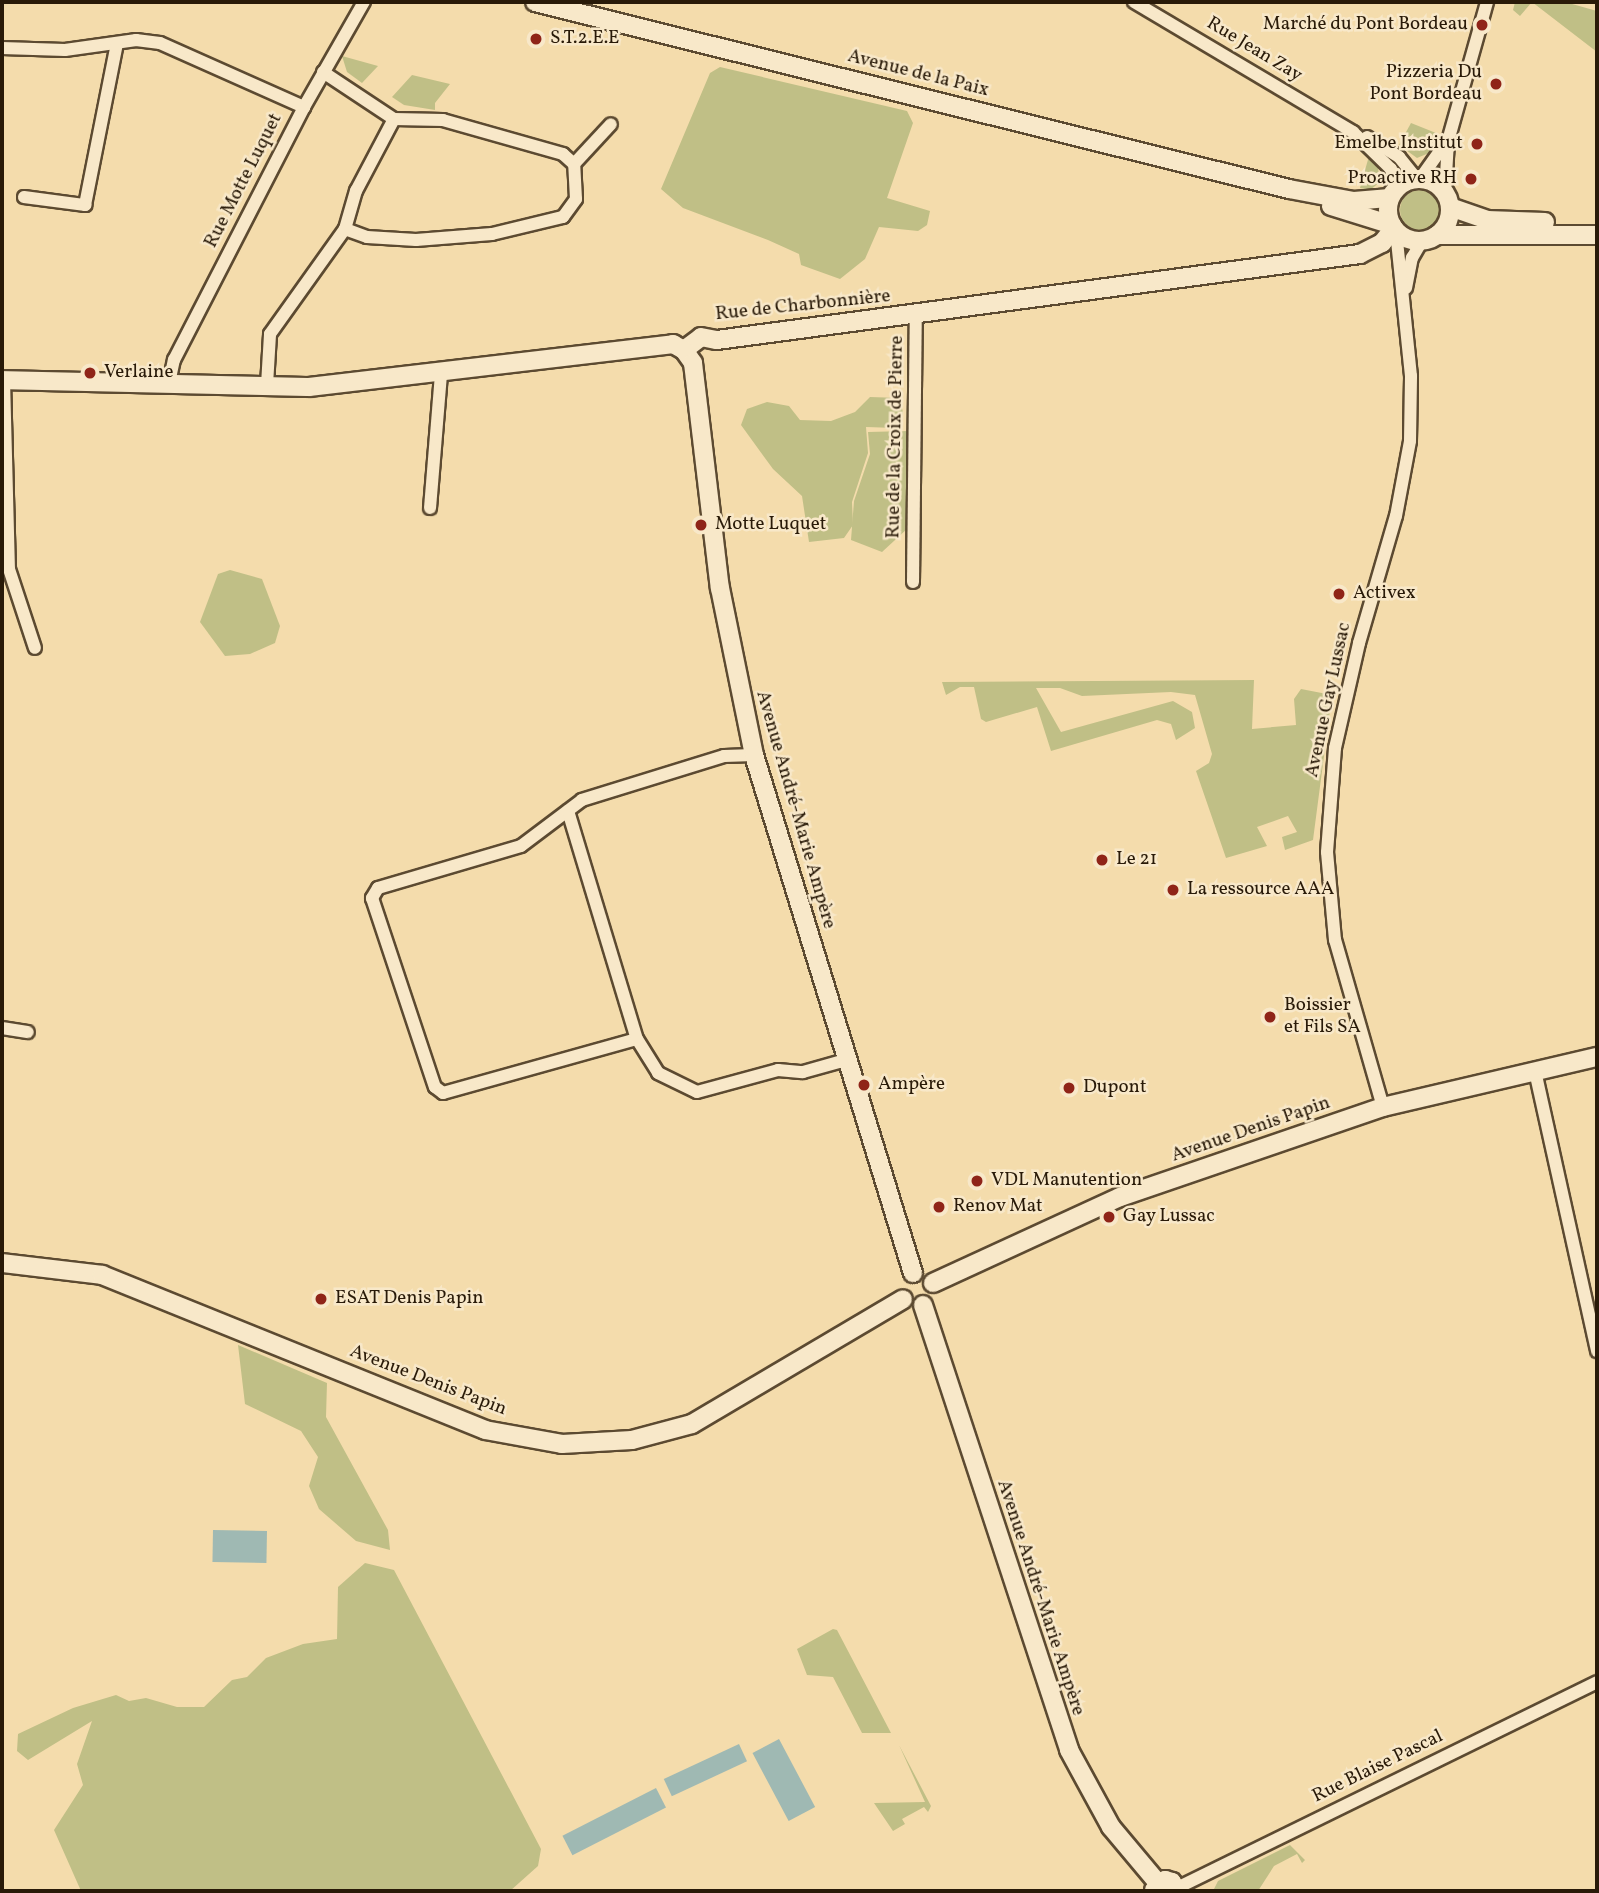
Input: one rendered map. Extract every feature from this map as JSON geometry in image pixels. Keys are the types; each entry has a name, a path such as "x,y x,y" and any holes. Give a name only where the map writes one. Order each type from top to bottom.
{"main road":[{"name":"Avenue de la Paix","path":"535,2 1289,189 1354,201 1393,194"},
{"path":"1597,226 1487,220 1447,200 1418,179 1393,194 1394,228 1429,238 1528,233 1597,235"},
{"name":"Avenue de la Paix","path":"1289,189 1394,228"},
{"path":"1429,238 1449,218 1447,200"},
{"path":"1528,233 1554,226 1597,226"},
{"name":"Rue de Charbonnière","path":"3,380 309,387 673,344 684,350 701,337 717,340 916,315 1360,254 1382,243 1394,228"},
{"name":"Avenue André-Marie Ampère","path":"684,350 693,363 720,588 754,755 846,1060 914,1273"},
{"name":"Avenue Denis Papin","path":"933,1283 1121,1197 1383,1107 1597,1057"},
{"name":"Avenue Denis Papin","path":"2,1263 102,1275 485,1430 562,1444 632,1440 692,1424 903,1298"},
{"path":"914,1273 923,1274 933,1283 933,1296 923,1305 912,1306 903,1298 902,1283 914,1273"},
{"name":"Avenue André-Marie Ampère","path":"923,1305 1069,1750 1111,1827 1156,1887 1169,1880 1177,1890"}],"street":[{"name":"Rue Motte Luquet","path":"169,383 174,360 304,107 364,2"},
{"name":"Rue Jean Zay","path":"1134,2 1399,157 1418,179"},
{"path":"1447,200 1448,141 1487,2"},
{"path":"2,48 65,50 117,44 160,43 304,107"},
{"path":"24,197 85,205 117,44"},
{"path":"323,72 394,119 443,120 563,154 574,164 576,199 563,217 552,221 492,234 416,240 367,237 345,229"},
{"path":"267,385 271,334 345,229 356,191 394,119"},
{"path":"574,164 611,124"},
{"name":"Rue Jean Zay","path":"1353,132 1391,169 1393,194"},
{"path":"1418,179 1448,141"},
{"name":"Avenue Gay Lussac","path":"1383,1107 1335,940 1327,861 1328,800 1359,643 1407,468 1411,376 1405,299 1394,228"},
{"name":"Avenue Gay Lussac","path":"1405,299 1412,258 1429,238"},
{"name":"Rue de la Croix de Pierre","path":"913,582 907,559 916,315"},
{"path":"430,508 442,373"},
{"path":"3,380 9,569 35,648"},
{"path":"637,1039 443,1093 435,1087 372,898 379,888 521,846 583,800 724,756 754,755"},
{"path":"568,811 637,1039 658,1073 696,1093 778,1070 803,1072 846,1060"},
{"path":"2,1028 28,1032"},
{"path":"1535,1071 1597,1351"},
{"name":"Rue Blaise Pascal","path":"1177,1890 1597,1682"}],"shaded area":[{"path":"1515,2 1532,2 1520,16 1513,10"},
{"path":"1532,2 1565,2 1597,11 1597,52"},
{"path":"342,56 378,66 362,83 347,72"},
{"path":"720,67 907,111 913,123 887,198 930,211 927,225 918,231 879,227 865,259 840,279 801,265 799,254 683,208 661,189 710,73"},
{"path":"412,75 450,84 435,103 435,110 404,105 392,97"},
{"path":"1411,123 1436,133 1429,153 1417,158 1399,145"},
{"path":"1369,156 1378,168 1380,182 1370,190 1360,188"},
{"path":"1420,190 1428,191 1434,196 1439,202 1439,218 1434,224 1428,229 1420,230 1412,229 1406,224 1401,218 1400,210 1401,202 1406,196 1412,191"},
{"path":"870,397 900,398 903,413 896,428 866,427 868,453 852,502 853,525 844,538 809,542 802,496 773,469 741,425 747,409 767,402 789,406 800,420 831,421 855,412"},
{"path":"908,431 907,529 882,552 851,540 854,501 870,454 868,432"},
{"path":"230,570 262,579 280,626 275,643 250,654 225,656 200,622 218,574"},
{"path":"1254,680 1252,729 1296,725 1294,699 1301,689 1332,695 1313,840 1285,850 1282,837 1297,832 1288,816 1257,827 1267,846 1226,858 1196,771 1209,763 1212,754 1195,695 1171,692 1082,696 1060,688 1036,688 1061,732 1173,701 1192,712 1195,728 1176,740 1171,724 1157,720 1051,751 1037,707 986,722 981,719 974,687 960,687 946,695 942,682"},
{"path":"238,1345 327,1383 326,1417 388,1530 390,1550 356,1541 319,1509 309,1486 318,1457 301,1431 245,1404"},
{"path":"365,1563 394,1570 541,1849 538,1866 510,1891 81,1891 54,1830 83,1785 77,1764 92,1721 28,1760 17,1751 18,1734 73,1708 116,1695 129,1701 146,1698 177,1707 204,1707 232,1680 247,1677 266,1658 303,1644 337,1639 338,1587"},
{"path":"833,1629 837,1630 891,1733 862,1733 833,1677 807,1675 797,1649"},
{"path":"899,1745 931,1806 928,1812 924,1807 902,1819 905,1824 893,1831 874,1803 925,1802"},
{"path":"1290,1845 1305,1860 1302,1863 1297,1854 1274,1866 1258,1891 1213,1891 1218,1881"}],"water":[{"path":"213,1530 267,1531 266,1563 212,1562"},
{"path":"779,1739 815,1807 789,1821 753,1753"},
{"path":"739,1744 747,1761 672,1796 664,1779"},
{"path":"656,1788 666,1808 572,1855 562,1836"}],"place":[{"name":"Marché du Pont Bordeau","path":"1482,25"},
{"name":"S.T.2.E.E","path":"536,39"},
{"name":"Pizzeria Du Pont Bordeau","path":"1496,84"},
{"name":"Emelbe Institut","path":"1477,144"},
{"name":"Proactive RH","path":"1471,179"},
{"name":"Verlaine","path":"90,373"},
{"name":"Motte Luquet","path":"701,525"},
{"name":"Activex","path":"1339,594"},
{"name":"Le 21","path":"1102,860"},
{"name":"La ressource AAA","path":"1173,890"},
{"name":"Boissier et Fils SA","path":"1270,1017"},
{"name":"Ampère","path":"864,1085"},
{"name":"Dupont","path":"1069,1088"},
{"name":"VDL Manutention","path":"977,1181"},
{"name":"Renov Mat","path":"939,1207"},
{"name":"Gay Lussac","path":"1109,1217"},
{"name":"ESAT Denis Papin","path":"321,1299"}]}
